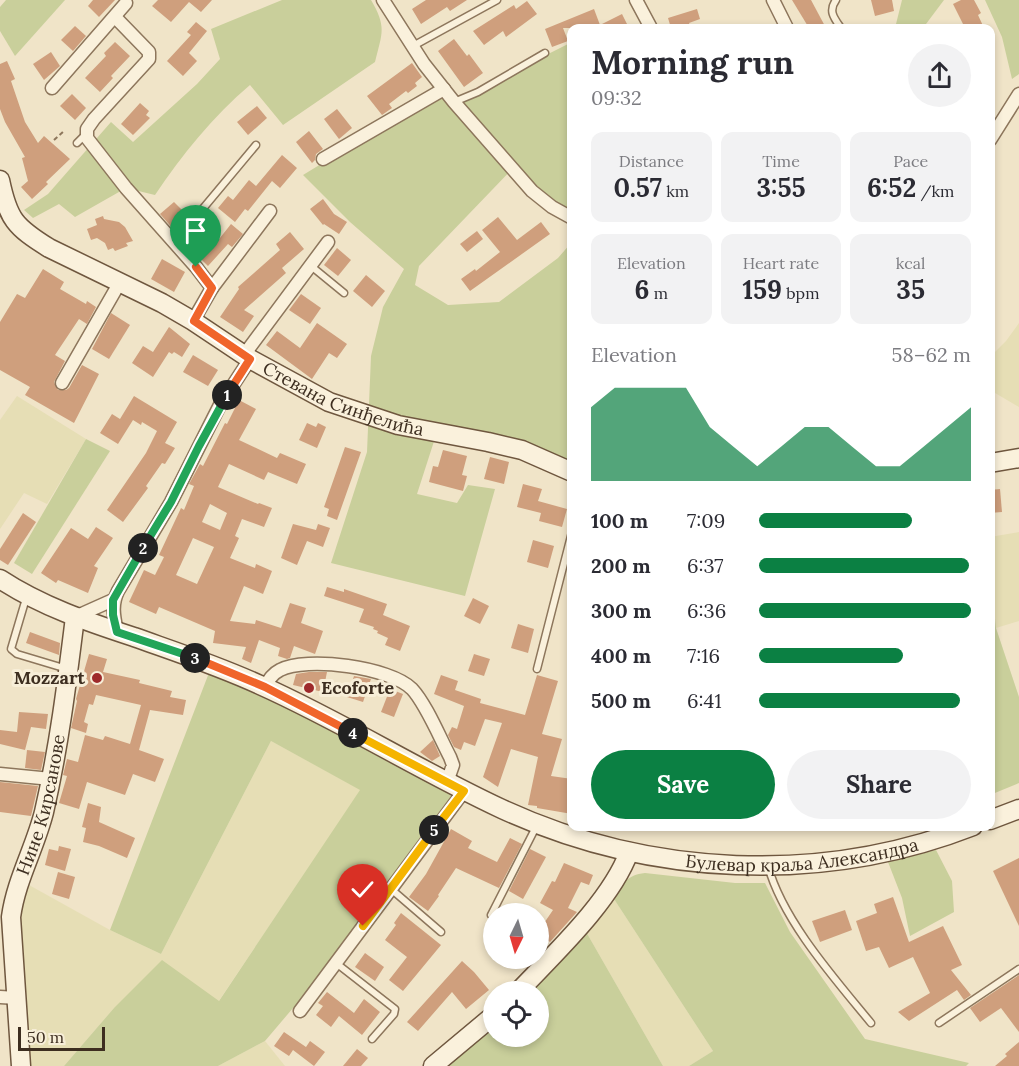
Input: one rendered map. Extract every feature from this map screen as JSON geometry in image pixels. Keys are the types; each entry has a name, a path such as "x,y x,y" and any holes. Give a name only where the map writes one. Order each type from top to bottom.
{"street":[{"path":"383,0 454,102 532,191 567,215"},
{"path":"636,0 649,24"},
{"path":"772,0 785,24"},
{"path":"52,88 126,3"},
{"path":"115,17 148,52 148,61 94,120 82,138 89,142 212,288"},
{"path":"323,159 444,89"},
{"path":"995,133 1019,94"},
{"name":"Стевана Синђелића","path":"0,180 6,206 11,216 23,230 49,248 162,303 194,321 247,357 308,392 365,415 407,427 522,450 567,470"},
{"path":"194,321 212,288 270,211"},
{"path":"117,632 113,615 113,600 171,502 247,357 328,242"},
{"path":"62,383 120,282"},
{"path":"995,462 1019,458"},
{"name":"Булевар краља Александра","path":"0,579 27,595 75,616 212,665 265,687 464,791 538,824 574,837 629,852 695,863 768,866 827,863 909,848 958,831"},
{"path":"75,616 113,600"},
{"name":"Нине Кирсанове","path":"21,1066 8,997 12,908 39,830 51,779 62,721 75,616"},
{"path":"265,687 276,672 292,666 329,664 349,666 393,678 411,688 450,757 453,765 447,782"},
{"path":"0,774 51,779"},
{"path":"300,1011 464,791"},
{"path":"995,818 1019,809"},
{"path":"528,981 581,924 618,876 629,852"},
{"path":"433,1066 483,1024"}],"lane":[{"path":"413,46 497,0"},
{"path":"836,0 832,8 832,15 838,24"},
{"path":"454,102 478,92 545,52"},
{"path":"175,242 256,145"},
{"path":"311,266 344,293"},
{"path":"537,669 567,552"},
{"path":"27,595 11,649 17,654 69,669"},
{"path":"497,903 538,824"},
{"path":"768,866 779,898 816,954 871,1023"},
{"path":"391,889 441,932"},
{"path":"336,962 395,1009 394,1014 372,1039"},
{"path":"939,1023 1019,969"}],"path":[{"path":"54,140 65,130"}],"shaded area":[{"path":"1019,323 1019,407 995,393 995,352"},
{"path":"17,396 86,439 47,504 24,493 0,529 0,420"},
{"path":"1019,532 1019,621 996,628 995,618 995,536"},
{"path":"271,741 361,790 218,1002 114,1008 64,1066 21,1066 11,939 20,880 110,930 161,954"},
{"path":"618,876 614,899 713,1051 689,1066 663,1066 581,923"},
{"path":"265,1041 285,1066 218,1066"}],"green space":[{"path":"6,0 65,0 15,56 0,31 0,7"},
{"path":"282,0 371,0 382,30 375,62 283,125 250,85 199,137 155,195 126,188 75,217 59,204 33,218 24,210 48,194 111,122 133,142 197,84 220,59 211,29"},
{"path":"902,0 944,0 926,24 896,24"},
{"path":"985,0 1019,0 1019,74 1012,79 1002,37"},
{"path":"567,45 567,214 513,168 419,266 415,285 448,305 499,302 558,258 567,248 567,465 437,432 417,494 457,503 468,485 495,489 465,596 331,563 367,452 371,356 383,307 404,269 350,222 303,175 444,89 455,101"},
{"path":"86,439 110,451 32,574 14,563"},
{"path":"995,618 996,628 1019,697 1019,783 995,793"},
{"path":"212,665 464,791 300,1011 293,1008 265,1041 218,1066 64,1066 114,1008 162,960 219,1001 360,790 271,741 161,954 110,930"},
{"path":"936,850 952,881 954,912 910,936 902,898 888,862"},
{"path":"645,873 735,883 765,883 790,932 865,1039 969,1063 966,1066 689,1066 713,1051 614,899 625,881"},
{"path":"581,923 663,1066 433,1066 483,1019 483,1047 549,1047 549,981 522,981 534,969 549,969 549,955"}],"building":[{"path":"93,0 115,0 99,17 88,6"},
{"path":"158,0 212,0 201,12 189,2 171,22 152,6"},
{"path":"426,0 467,0 450,11 447,7 421,24 412,9"},
{"path":"792,0 811,0 824,24 807,24"},
{"path":"871,0 892,0 894,11 875,16"},
{"path":"961,0 974,0 981,13 978,15 982,24 963,24 953,4"},
{"path":"527,1 537,14 506,37 503,31 484,45 473,31 514,5 516,9"},
{"path":"594,9 600,24 567,24 567,28 563,28 567,41 552,47 545,29"},
{"path":"697,9 700,19 689,24 670,24 668,18"},
{"path":"622,14 627,24 602,24"},
{"path":"196,22 207,31 189,53 197,61 183,76 167,61 191,35 187,32"},
{"path":"75,26 86,36 73,51 61,40"},
{"path":"454,39 483,73 464,87 438,51"},
{"path":"115,42 130,56 100,92 85,78 106,56 104,53"},
{"path":"51,52 60,66 44,80 33,64"},
{"path":"7,61 15,79 11,81 25,122 38,143 44,136 70,159 32,199 21,187 28,181 22,158 25,157 0,109 0,64"},
{"path":"412,63 422,77 415,83 417,86 389,104 392,108 382,115 367,96"},
{"path":"72,94 86,108 75,120 60,106"},
{"path":"140,103 149,111 146,115 150,118 133,135 121,124"},
{"path":"257,106 267,118 248,135 237,122"},
{"path":"337,109 352,128 339,139 324,119"},
{"path":"309,131 323,149 316,154 312,163 296,142"},
{"path":"282,155 297,168 280,188 272,181 248,211 245,209 235,222 218,208 228,196 233,200 249,180 256,186"},
{"path":"323,199 334,214 347,222 339,234 323,225 310,209"},
{"path":"174,202 189,217 175,231 160,214"},
{"path":"103,216 104,219 119,222 125,227 133,241 126,243 128,246 115,251 113,248 108,250 105,243 97,238 91,240 87,229 97,225 95,219"},
{"path":"498,217 517,240 541,222 550,234 470,291 461,279 475,269 476,271 500,252 482,230"},
{"path":"231,224 243,234 232,247 228,244 208,266 191,249 205,234 216,243"},
{"path":"477,231 483,239 467,252 460,244"},
{"path":"290,232 304,249 282,268 286,273 244,310 254,316 243,332 220,317 239,289 238,287 280,250 276,244"},
{"path":"337,248 351,260 338,276 324,265"},
{"path":"162,259 185,272 174,292 151,279"},
{"path":"43,269 64,282 60,289 96,307 87,324 79,319 55,355 65,361 54,382 58,390 69,388 82,365 99,374 74,423 25,395 30,387 0,370 0,322 17,294 25,298"},
{"path":"366,275 385,291 372,307 353,291"},
{"path":"301,294 321,308 310,324 289,310"},
{"path":"111,313 130,325 109,359 92,349"},
{"path":"317,323 347,344 337,358 329,353 312,379 266,345 277,331 300,348"},
{"path":"169,327 190,344 182,357 169,352 153,377 132,363 143,346 153,352"},
{"path":"193,355 218,370 208,386 183,372"},
{"path":"134,396 177,422 165,443 175,448 165,464 162,463 146,486 148,488 123,522 107,510 146,453 157,431 142,422 141,425 133,420 118,444 100,433 112,414 120,419"},
{"path":"239,400 256,409 239,440 277,458 280,453 306,464 297,484 268,472 264,480 229,464 218,487 272,508 264,527 242,519 235,536 239,538 230,558 255,568 256,564 272,571 263,594 244,586 230,621 255,624 256,620 281,628 290,603 306,608 301,623 323,631 315,654 294,646 290,658 287,659 278,656 280,648 259,640 251,663 242,659 246,647 213,643 215,631 159,607 156,614 129,602 144,570 155,575 164,557 159,555 181,508 184,510 194,486 189,484 200,464 203,466 225,423 227,424","holes":["210,504 227,513 220,530 202,522","193,538 214,547 197,584 176,575"]},
{"path":"307,423 316,427 318,423 326,427 317,448 299,440"},
{"path":"345,447 361,452 337,520 327,516 329,509 324,507"},
{"path":"443,450 467,456 462,475 467,476 463,491 429,482 433,466 438,467"},
{"path":"490,457 509,462 504,484 484,479"},
{"path":"523,484 542,489 538,501 567,509 562,527 539,521 541,513 517,507"},
{"path":"1000,489 1002,512 995,513 995,490"},
{"path":"23,513 36,522 8,565 0,560 0,549"},
{"path":"293,524 316,530 318,524 330,528 323,547 307,541 297,565 281,558"},
{"path":"96,527 113,538 94,566 98,568 88,593 58,580 56,583 41,573 71,528 88,539"},
{"path":"533,540 554,546 548,568 527,562"},
{"path":"327,587 344,592 344,589 387,604 383,615 410,626 400,651 385,645 388,638 377,633 374,627 359,622 364,609 324,596"},
{"path":"473,598 489,606 480,624 464,616"},
{"path":"518,624 534,629 528,653 511,648"},
{"path":"30,632 60,643 59,655 26,643"},
{"path":"89,654 107,659 103,672 140,680 139,683 172,691 170,697 186,700 183,715 150,710 139,750 164,759 155,782 133,774 125,795 87,782 79,809 59,803 67,776 63,775 67,759 78,762 85,735 103,740 105,736 130,744 141,705 96,695 93,705 89,704 84,722 88,724 86,733 71,728 76,699"},
{"path":"474,654 490,659 484,676 468,671"},
{"path":"327,672 323,692 293,685 296,674"},
{"path":"441,675 458,681 455,690 481,699 480,703 525,715 537,675 558,681 542,734 562,739 551,776 567,778 567,813 528,805 538,757 511,749 498,787 483,777 502,723 485,719 475,746 464,742 461,750 454,747 448,735 452,727 457,729 464,706 434,694"},
{"path":"354,676 371,679 363,702 347,697"},
{"path":"390,689 403,694 394,717 381,712"},
{"path":"19,712 48,714 46,729 31,727 25,750 0,744 0,730 17,732"},
{"path":"433,740 440,756 432,761 420,752"},
{"path":"27,750 45,752 41,770 25,768"},
{"path":"0,782 38,786 31,816 0,812"},
{"path":"88,803 101,807 99,822 135,838 127,858 83,842 86,828 82,827"},
{"path":"451,829 472,841 468,848 497,862 510,838 522,844 499,888 456,868 428,911 409,897 426,874"},
{"path":"59,846 71,849 65,871 45,865 49,849 58,851"},
{"path":"530,849 546,857 523,899 509,891"},
{"path":"1019,858 1019,926 993,871"},
{"path":"564,863 593,875 589,885 581,882 568,908 577,912 550,942 549,916 553,910 549,908 549,903 540,903 552,881 555,882"},
{"path":"58,872 75,877 69,899 52,894"},
{"path":"893,897 909,942 943,926 962,965 951,970 971,995 964,1000 957,990 909,1021 898,1012 930,993 913,957 889,968 879,947 866,951 856,921 877,913 874,904"},
{"path":"845,910 852,930 820,942 812,921"},
{"path":"401,913 441,945 403,991 389,980 407,957 385,940 396,925 394,923"},
{"path":"365,953 384,967 375,981 355,967"},
{"path":"462,961 483,983 483,995 466,1009 452,992 418,1031 407,1022"},
{"path":"1019,975 1019,1032 1001,1008 980,1022 970,1008"},
{"path":"327,992 354,1013 364,999 380,1012 362,1035 339,1016 331,1027 316,1015 323,1006 318,1003"},
{"path":"284,1032 306,1047 310,1041 325,1052 314,1066 293,1050 289,1056 274,1046"},
{"path":"1019,1042 1019,1066 995,1066 1007,1056 1005,1054"},
{"path":"357,1049 368,1058 361,1066 343,1066"}],"place":[{"name":"Mozzart","path":"97,678"},
{"name":"Ecoforte","path":"309,688"}],"route":[{"path":"196,267 212,288 194,321 250,359 220,405 171,502 113,600 113,615 117,632 212,665 265,687 464,791 363,926"}]}
